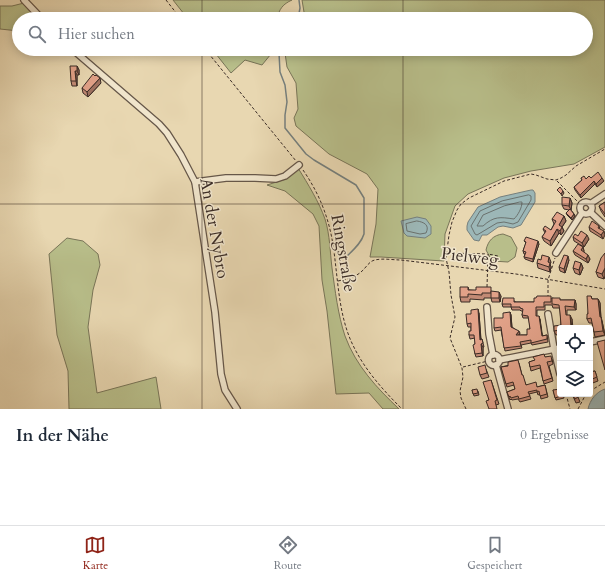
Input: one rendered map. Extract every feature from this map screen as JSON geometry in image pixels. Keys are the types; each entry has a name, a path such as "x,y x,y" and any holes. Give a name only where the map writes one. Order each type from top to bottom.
{"street":[{"path":"24,0 35,12"},
{"name":"An der Nybro","path":"80,56 159,124 181,155 195,182 214,304 221,374 225,390 237,409"},
{"path":"195,182 226,178 276,179 285,176 299,165"},
{"path":"556,253 582,213 580,209 581,205 586,202 590,204 605,194"},
{"path":"590,204 592,209 590,212"},
{"path":"582,213 587,214 590,212"},
{"path":"590,212 605,226"},
{"path":"488,307 489,334 493,355"},
{"path":"548,314 557,362"},
{"path":"593,341 605,339"},
{"path":"493,355 488,361 491,365 557,348"},
{"path":"493,355 498,357 508,409"}],"path":[{"path":"166,0 175,12"},
{"name":"Ringstraße","path":"211,56 299,165 310,181 319,198 327,219 333,245 345,323 351,341 374,379 402,409"},
{"path":"466,409 461,398 460,391 463,377 462,368 450,338 455,317 450,294 447,254 452,222 461,204 469,198 504,181 531,174 556,180 566,176 576,166 605,149"},
{"path":"556,180 581,205"},
{"path":"548,299 548,280 556,253"},
{"path":"447,254 488,254 498,256"},
{"path":"487,291 488,254"},
{"name":"Pielweg","path":"338,281 353,277 360,273 371,261 376,259 401,260 487,270 605,289"},
{"path":"462,368 488,361"},
{"path":"593,389 605,382"},
{"path":"567,397 570,409"},
{"path":"578,409 584,397"}],"green space":[{"path":"173,0 292,0 286,3 279,12 182,12"},
{"path":"302,0 605,0 605,147 574,164 531,171 504,178 468,194 455,206 445,234 444,261 370,257 376,224 378,189 367,174 329,154 296,126 294,118 298,109 296,83 287,67 285,56 593,56 593,12 304,12"},
{"path":"24,3 32,12 12,12 12,30 0,29 0,6 12,6"},
{"path":"218,56 269,56 262,65 245,60 231,73"},
{"path":"298,168 323,213 327,225 337,302 340,320 345,336 361,367 375,385 399,409 383,409 369,393 336,394 322,280 319,226 313,214 285,191 267,185 286,179"},
{"path":"503,234 511,237 517,248 515,257 508,262 492,261 486,250 487,247 494,237"},
{"path":"67,238 83,241 98,254 100,265 93,290 88,327 97,393 156,377 161,409 69,409 68,371 57,335 49,254"}],"water":[{"path":"531,190 535,193 535,202 521,225 513,228 503,226 498,227 487,235 482,235 479,241 474,240 467,230 467,226 478,207 500,197"},
{"path":"417,217 426,219 431,226 431,234 425,238 407,236 404,233 401,221"},
{"path":"605,389 605,409 588,409 590,402 594,397"}],"building":[{"path":"70,66 77,66 77,71 75,71 76,81 71,81"},
{"path":"93,74 100,78 87,92 82,88"},
{"path":"598,172 602,178 596,184 594,181 580,195 574,187 582,180 581,178 584,176 586,179 589,176 591,178"},
{"path":"560,187 563,191 561,194 557,190"},
{"path":"562,197 570,198 569,206 562,205"},
{"path":"605,202 605,214 599,206"},
{"path":"570,209 574,214 571,218 566,213"},
{"path":"557,212 564,216 559,225 562,227 560,231 557,229 550,241 542,237 546,231 543,229 545,226 551,230 556,221 552,219"},
{"path":"592,221 599,226 598,228 604,231 601,235 589,227"},
{"path":"581,231 587,235 582,243 573,237 575,234 578,236"},
{"path":"526,237 538,241 533,259 524,257 526,252 523,251 526,242 524,241"},
{"path":"578,244 583,247 581,250 588,255 586,259 573,251"},
{"path":"605,253 605,268 602,274 596,272 601,258"},
{"path":"542,255 549,257 549,267 537,263 538,259 541,260"},
{"path":"564,255 568,256 564,269 559,267"},
{"path":"575,261 581,263 579,270 573,268"},
{"path":"460,287 468,287 468,290 476,290 476,287 491,287 491,293 482,293 482,295 468,294 468,297 460,297"},
{"path":"491,291 499,292 499,298 491,298"},
{"path":"537,296 551,296 551,302 544,302 544,307 536,307 536,316 539,316 542,336 547,335 547,339 531,343 531,340 520,342 521,346 504,348 501,327 494,328 494,318 503,318 503,313 510,312 511,327 519,331 516,335 527,335 527,329 530,329 528,316 522,315 523,309 520,307 511,307 511,304 502,304 503,298 514,298 514,302 534,302 534,298"},
{"path":"587,296 591,296 592,299 598,299 603,331 594,332 591,318 587,319"},
{"path":"552,298 560,298 560,300 575,300 574,307 565,306 566,315 570,315 571,325 561,325 559,305 552,304"},
{"path":"478,309 480,340 482,339 483,343 481,344 482,353 475,354 473,345 475,344 474,335 469,335 469,331 471,331 471,323 467,324 466,314 471,314 471,310"},
{"path":"554,326 557,326 557,330 554,331"},
{"path":"605,340 605,370 597,342"},
{"path":"544,354 545,357 551,356 552,361 547,362 552,378 543,381 540,365 530,367 529,362 535,360 533,357"},
{"path":"518,360 526,385 536,382 537,387 545,385 547,394 540,396 539,391 537,392 537,390 528,392 530,396 519,399 518,396 511,398 510,396 509,397 507,392 515,389 513,382 506,384 501,367 508,366 508,362"},
{"path":"485,365 487,373 480,375 478,367"},
{"path":"593,371 595,371 597,377 593,379"},
{"path":"491,380 497,400 495,401 497,409 489,409 486,401 489,400 483,382"},
{"path":"477,389 478,393 473,394 472,390"},
{"path":"557,389 558,397 555,398 553,390"}],"waterway":[{"path":"299,0 299,12"},
{"path":"279,56 280,72 285,85 287,102 285,128 306,154 356,185 364,198 363,238 345,258"}]}
